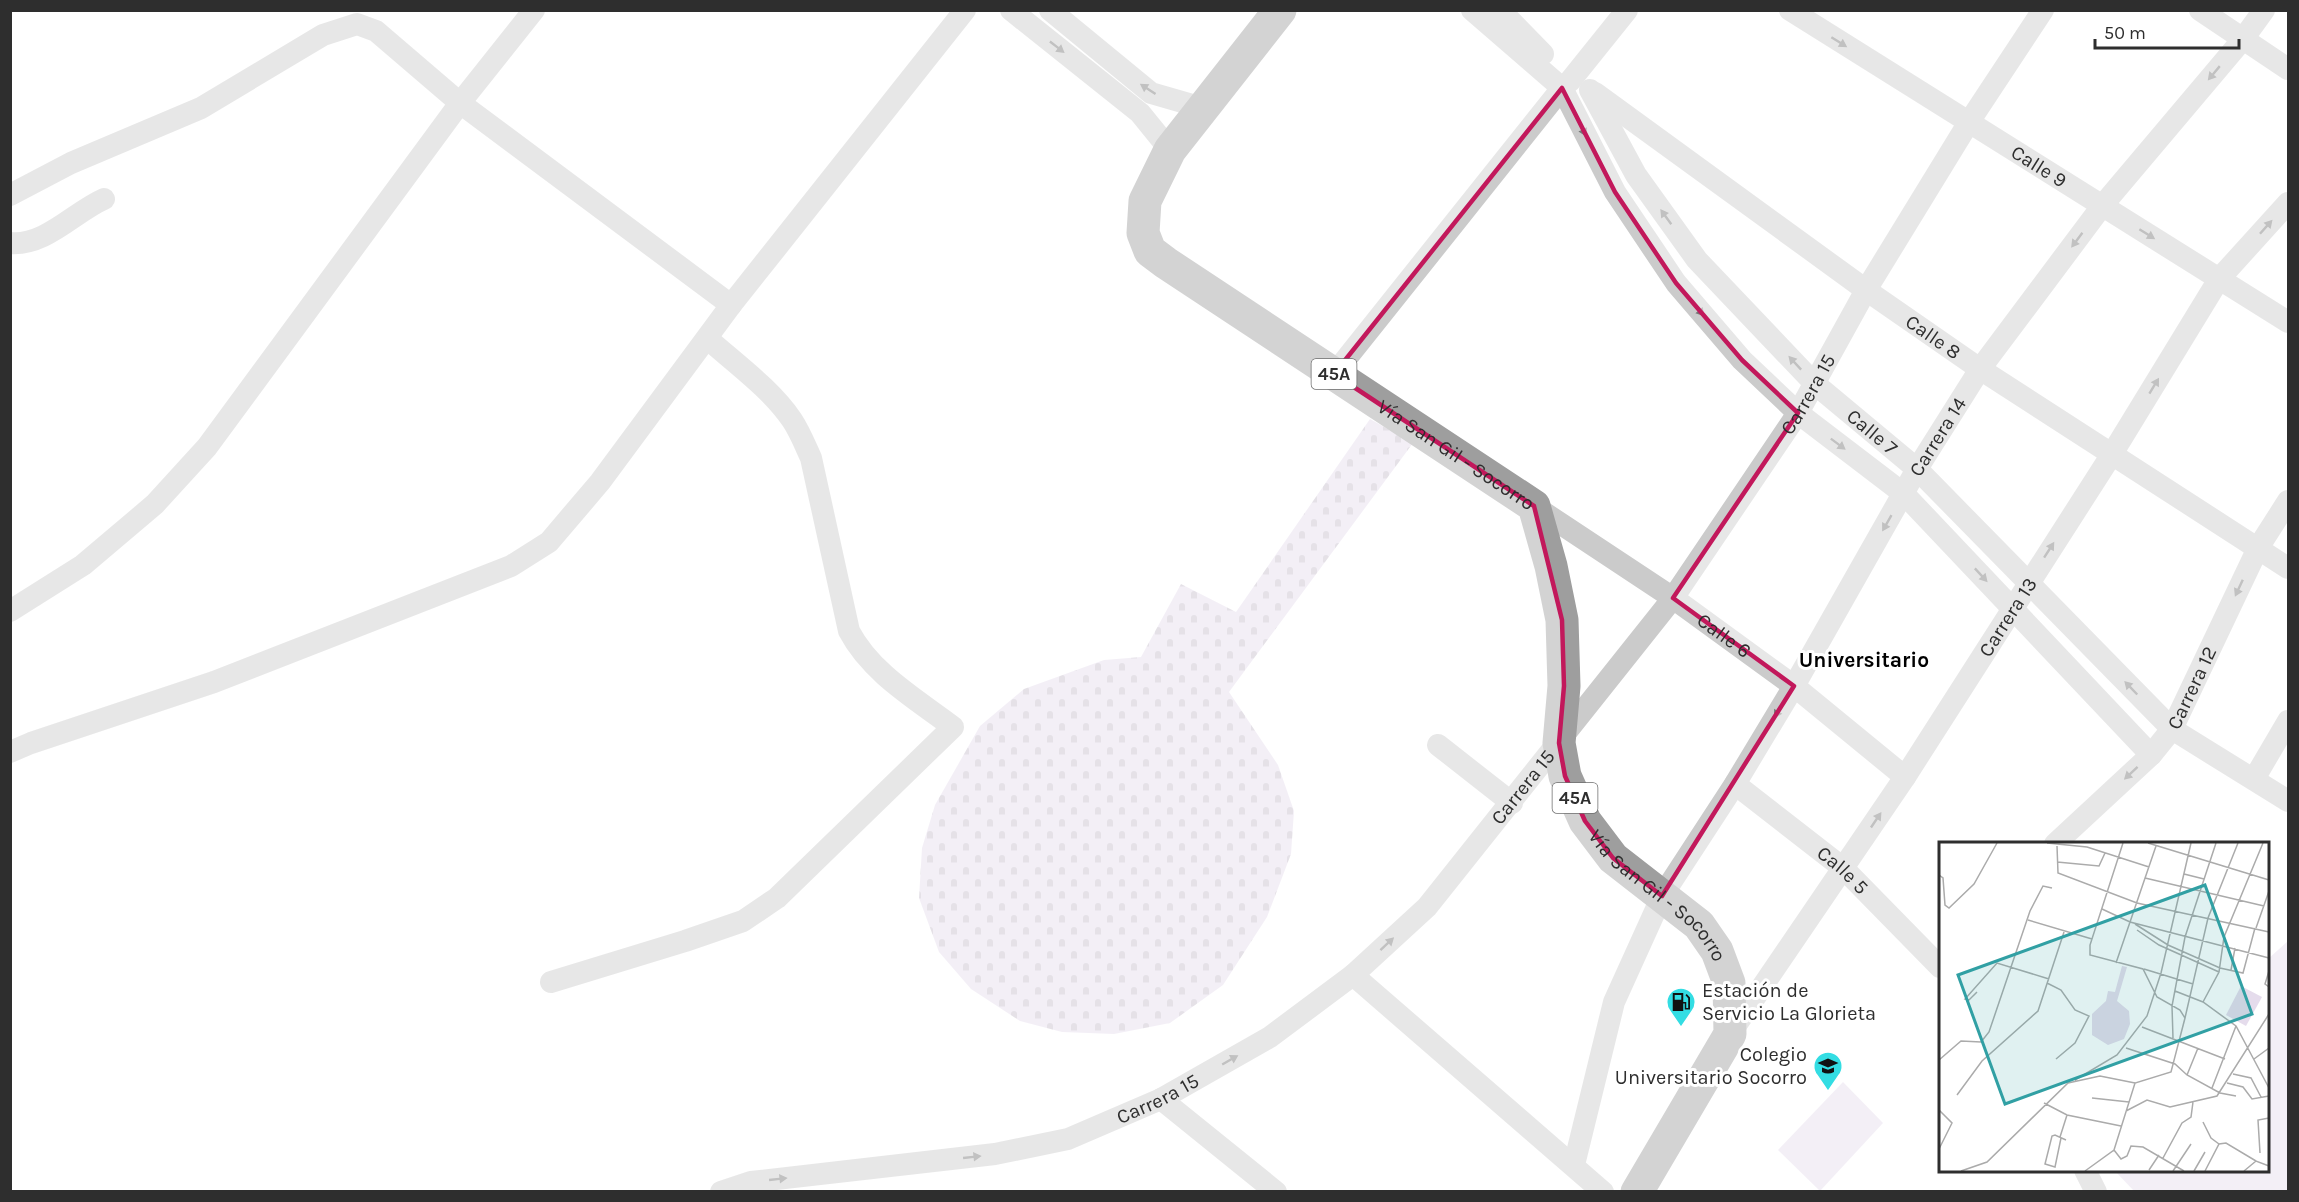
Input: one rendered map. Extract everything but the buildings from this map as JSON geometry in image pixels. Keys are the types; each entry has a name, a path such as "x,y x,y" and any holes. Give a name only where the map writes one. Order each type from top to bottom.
{"highway":[{"name":"Vía San Gil - Socorro","path":"1280,10 1170,150 1145,201 1143,233 1150,251 1534,506 1551,566 1562,620 1564,686 1559,743 1565,776 1585,821 1613,858 1699,925 1717,951 1729,983 1730,1034"},
{"path":"1637,1191 1730,1034"}],"street":[{"path":"10,611 83,565 155,504 207,447 460,103 534,10"},
{"path":"10,752 214,682 511,566 549,542 600,482 732,306 965,10"},
{"path":"1011,10 1140,113 1170,150"},
{"path":"1050,10 1151,93 1203,108"},
{"path":"1472,10 1574,86"},
{"path":"1500,10 1574,86 1615,192 1676,283 1742,360 1798,413 1904,494 2151,755"},
{"path":"1334,374 1574,86 1627,10"},
{"name":"Calle 9","path":"1790,10 2289,322"},
{"name":"Carrera 15","path":"721,1191 751,1182 995,1154 1068,1139 1161,1099 1270,1037 1353,975 1427,907 1673,598 1798,413 1866,290 1969,123 2043,10"},
{"path":"2200,10 2289,69"},
{"name":"Carrera 14","path":"1574,1165 1614,1002 1662,896 1736,783 1794,686 1917,469 1980,369 2102,206 2243,39 2264,10"},
{"path":"10,195 71,163 201,108 323,35 357,24 376,31 460,103 732,306"},
{"name":"Calle 7","path":"1574,86 1697,260 1815,384 1917,469 2172,729 2289,801"},
{"name":"Calle 8","path":"1574,86 1980,369 2289,568"},
{"path":"10,243 38,239 104,199"},
{"name":"Carrera 13","path":"1730,1034 1905,777 2112,454 2219,279 2289,203"},
{"path":"1676,283 1697,260"},
{"path":"551,982 685,941 742,921 759,911 777,898 953,727 883,674 855,643 849,631 811,458 801,436 792,419 771,396 708,339"},
{"name":"Carrera 12","path":"2056,842 2151,755 2172,729 2258,548 2289,501"},
{"name":"Calle 6","path":"1534,506 1673,598 1794,686 1905,777"},
{"path":"2254,779 2289,721"},
{"path":"1438,745 1512,803"},
{"name":"Calle 5","path":"1736,783 1843,868 1938,958"},
{"path":"1353,975 1603,1191"},
{"path":"1161,1099 1276,1191"},
{"path":"2086,1172 2096,1191"}],"highlighted area":[{"path":"1562,88 1615,192 1676,283 1742,360 1798,413 1673,598 1794,686 1662,896 1613,858 1585,821 1565,776 1559,743 1564,686 1562,620 1534,506 1334,374"}],"green space":[{"path":"1370,419 1413,443 1229,692 1278,765 1294,811 1291,854 1267,917 1223,985 1170,1023 1114,1034 1062,1032 1020,1021 971,989 939,952 919,898 922,848 935,805 980,726 1024,689 1104,660 1141,657 1181,584 1236,612"},
{"path":"2288,941 2288,1191 2134,1191 2116,1172 2269,1172 2269,958"},
{"path":"1843,1082 1883,1123 1820,1191 1778,1150"}],"place":[{"name":"Estación de Servicio La Glorieta","path":"1681,1028"},
{"name":"Colegio Universitario Socorro","path":"1828,1092"}],"district":[{"name":"Universitario","path":"1864,660"}]}
